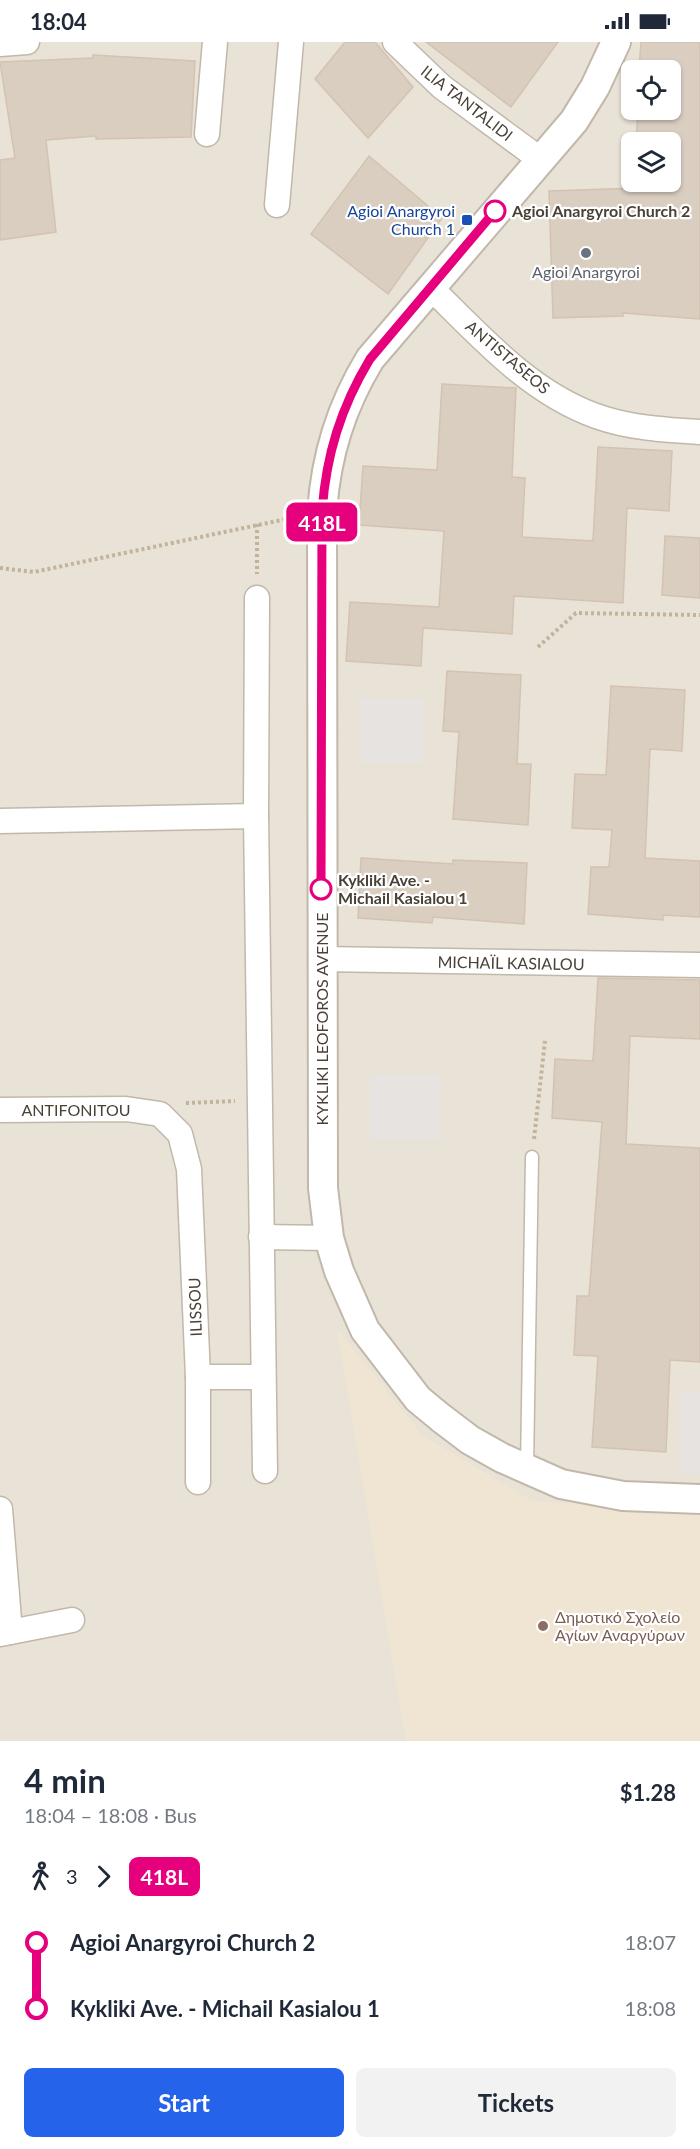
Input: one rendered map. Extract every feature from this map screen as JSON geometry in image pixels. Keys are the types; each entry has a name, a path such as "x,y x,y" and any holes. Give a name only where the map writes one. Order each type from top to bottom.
{"street":[{"path":"0,44 27,42"},
{"path":"207,134 210,42"},
{"path":"277,205 291,42"},
{"name":"ILIA TANTALIDI","path":"395,42 442,87 541,160"},
{"name":"KYKLIKI LEOFOROS AVENUE","path":"616,42 595,87 574,121 370,359 355,383 334,433 324,484 322,512 323,1188 329,1238 339,1271 365,1330 418,1399 470,1440 527,1470 561,1484 623,1496 700,1499"},
{"name":"ANTISTASEOS","path":"430,287 498,353 534,383 567,405 625,424 700,432"},
{"path":"258,598 256,816 265,1471"},
{"path":"0,821 256,816"},
{"name":"MICHAÏL KASIALOU","path":"321,959 700,965"},
{"name":"ANTIFONITOU","path":"0,1110 126,1109 160,1114"},
{"name":"ILISSOU","path":"160,1114 180,1134 189,1169 198,1377 198,1482"},
{"path":"261,1238 329,1238"},
{"path":"198,1377 263,1377"},
{"path":"0,1509 5,1633 72,1620"}],"lane":[{"path":"527,1470 532,1157"}],"path":[{"path":"0,568 34,572 322,512"},
{"path":"257,524 258,598"},
{"path":"538,646 576,613 700,615"},
{"path":"532,1157 545,1041"},
{"path":"160,1114 188,1102 259,1100"}],"shaded area":[{"path":"0,42 700,42 700,1741 0,1741"},
{"path":"359,699 424,699 424,763 360,763"},
{"path":"370,1075 441,1075 441,1139 370,1139"},
{"name":"Δημοτικό Σχολείο Αγίων Αναργύρων","path":"337,1329 423,1436 533,1501 700,1511 700,1741 406,1741"},
{"path":"700,1392 700,1474 681,1475 679,1393"}],"building":[{"path":"345,42 375,42 413,87 368,138 315,79"},
{"path":"426,42 558,42 511,107"},
{"path":"641,42 700,42 700,319 623,313 623,316 553,318 549,191 621,189 621,192 681,192 681,132 637,132 637,120 681,120 681,60 640,60"},
{"path":"93,55 195,61 191,137 96,139 96,136 46,140 56,232 0,240 0,160 15,158 0,62 93,58"},
{"path":"369,156 442,218 388,294 311,234"},
{"path":"442,384 516,388 512,477 525,478 522,537 593,541 598,447 672,451 669,511 627,508 623,603 514,596 512,634 423,628 421,666 346,661 350,602 439,607 444,531 359,525 363,466 437,470"},
{"path":"665,536 700,538 700,598 662,595"},
{"path":"447,671 521,675 517,764 531,764 528,825 453,819 459,732 443,731"},
{"path":"611,686 685,690 682,751 650,749 645,858 700,861 700,917 663,915 663,920 588,914 591,867 609,867 612,830 572,828 575,774 606,775"},
{"path":"361,858 453,864 453,860 527,863 524,924 433,917 432,923 358,918"},
{"path":"598,978 700,980 700,1039 630,1036 626,1144 700,1148 700,1362 670,1360 666,1452 592,1447 598,1356 574,1355 577,1296 589,1296 602,1122 552,1118 555,1059 593,1061"}],"bus line":[{"name":"418L","path":"321,889 322,512 324,484 334,433 355,383 370,359 495,211"}],"place":[{"name":"Agioi Anargyroi Church 2","path":"495,211"},
{"name":"Agioi Anargyroi Church 1","path":"467,220"},
{"name":"Agioi Anargyroi","path":"586,253"},
{"name":"Kykliki Ave. - Michail Kasialou 1","path":"321,889"},
{"name":"Δημοτικό Σχολείο Αγίων Αναργύρων","path":"543,1626"}]}
